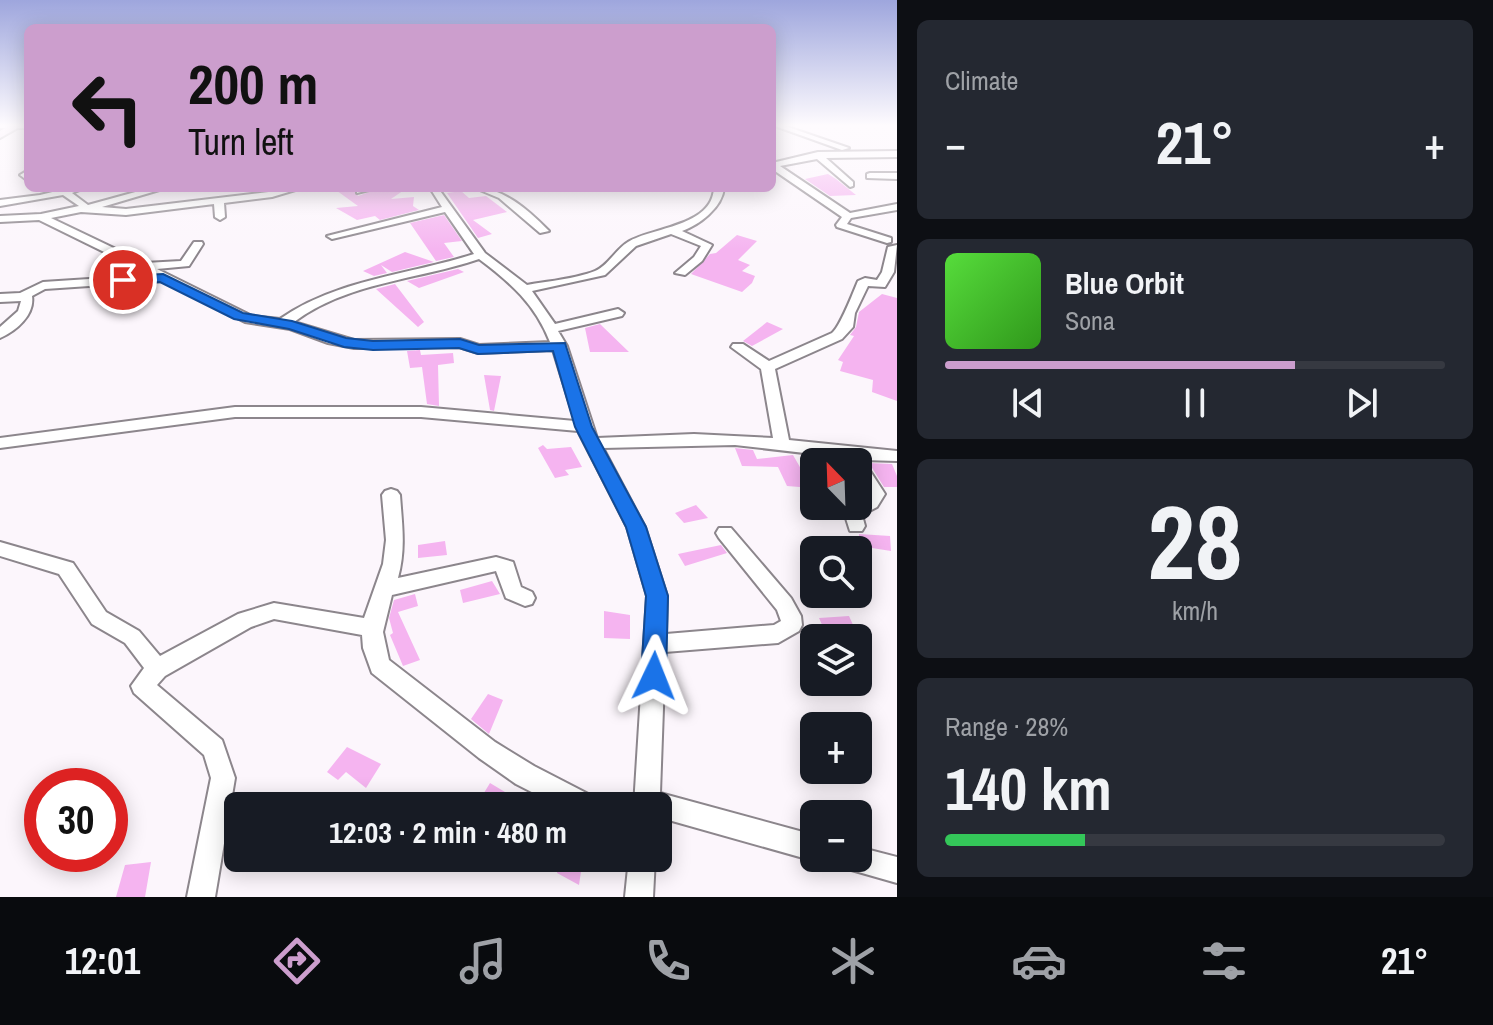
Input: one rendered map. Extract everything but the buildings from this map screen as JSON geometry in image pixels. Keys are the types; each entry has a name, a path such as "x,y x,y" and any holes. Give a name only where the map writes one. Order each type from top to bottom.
{"street":[{"path":"776,168 848,216 897,207"},
{"path":"832,168 850,184"},
{"path":"870,176 897,176"},
{"path":"56,192 82,203 85,209"},
{"path":"0,203 69,192"},
{"path":"0,219 41,217 85,209 147,192"},
{"path":"85,209 118,212 270,192"},
{"path":"436,192 481,255 525,289 551,329 560,346 588,435 636,527 657,596 649,792"},
{"path":"491,192 502,196 544,231"},
{"path":"525,289 601,273 632,244 675,232 706,212 719,192"},
{"path":"219,201 220,217"},
{"path":"332,236 449,208"},
{"path":"768,367 837,336 847,327 849,308 861,293 862,284 881,284 888,272 890,243 841,225 848,216"},
{"path":"41,217 239,316 354,344 460,343 478,349 560,346"},
{"path":"675,232 707,245 698,259 681,273"},
{"path":"140,267 185,264 198,244"},
{"path":"282,324 301,309 327,299 481,255"},
{"path":"0,298 26,295 43,286 163,278"},
{"path":"0,334 28,307 26,295"},
{"path":"551,329 618,313"},
{"path":"738,347 768,367"},
{"path":"768,367 771,395 782,421 781,445"},
{"path":"0,443 235,412 421,412 588,435 781,445 800,449"},
{"path":"872,458 897,456"},
{"path":"391,495 395,545 387,588 372,617 370,628 372,646 380,666 487,750 558,792"},
{"path":"855,520 856,526"},
{"path":"655,644 778,634 792,625 784,604 725,533"},
{"path":"0,549 66,568 99,618 132,637 157,669"},
{"path":"387,588 496,564 506,567 513,592 525,598"},
{"path":"201,897 223,778 214,748 142,686 157,669 245,620 274,611 370,628"},
{"path":"672,810 800,844"},
{"path":"872,864 897,870"},
{"path":"639,897 641,872"}],"route":[{"path":"123,280 163,278 239,316 292,325 344,343 460,343 472,349 560,346 584,427 636,527 657,596 654,676"}]}
